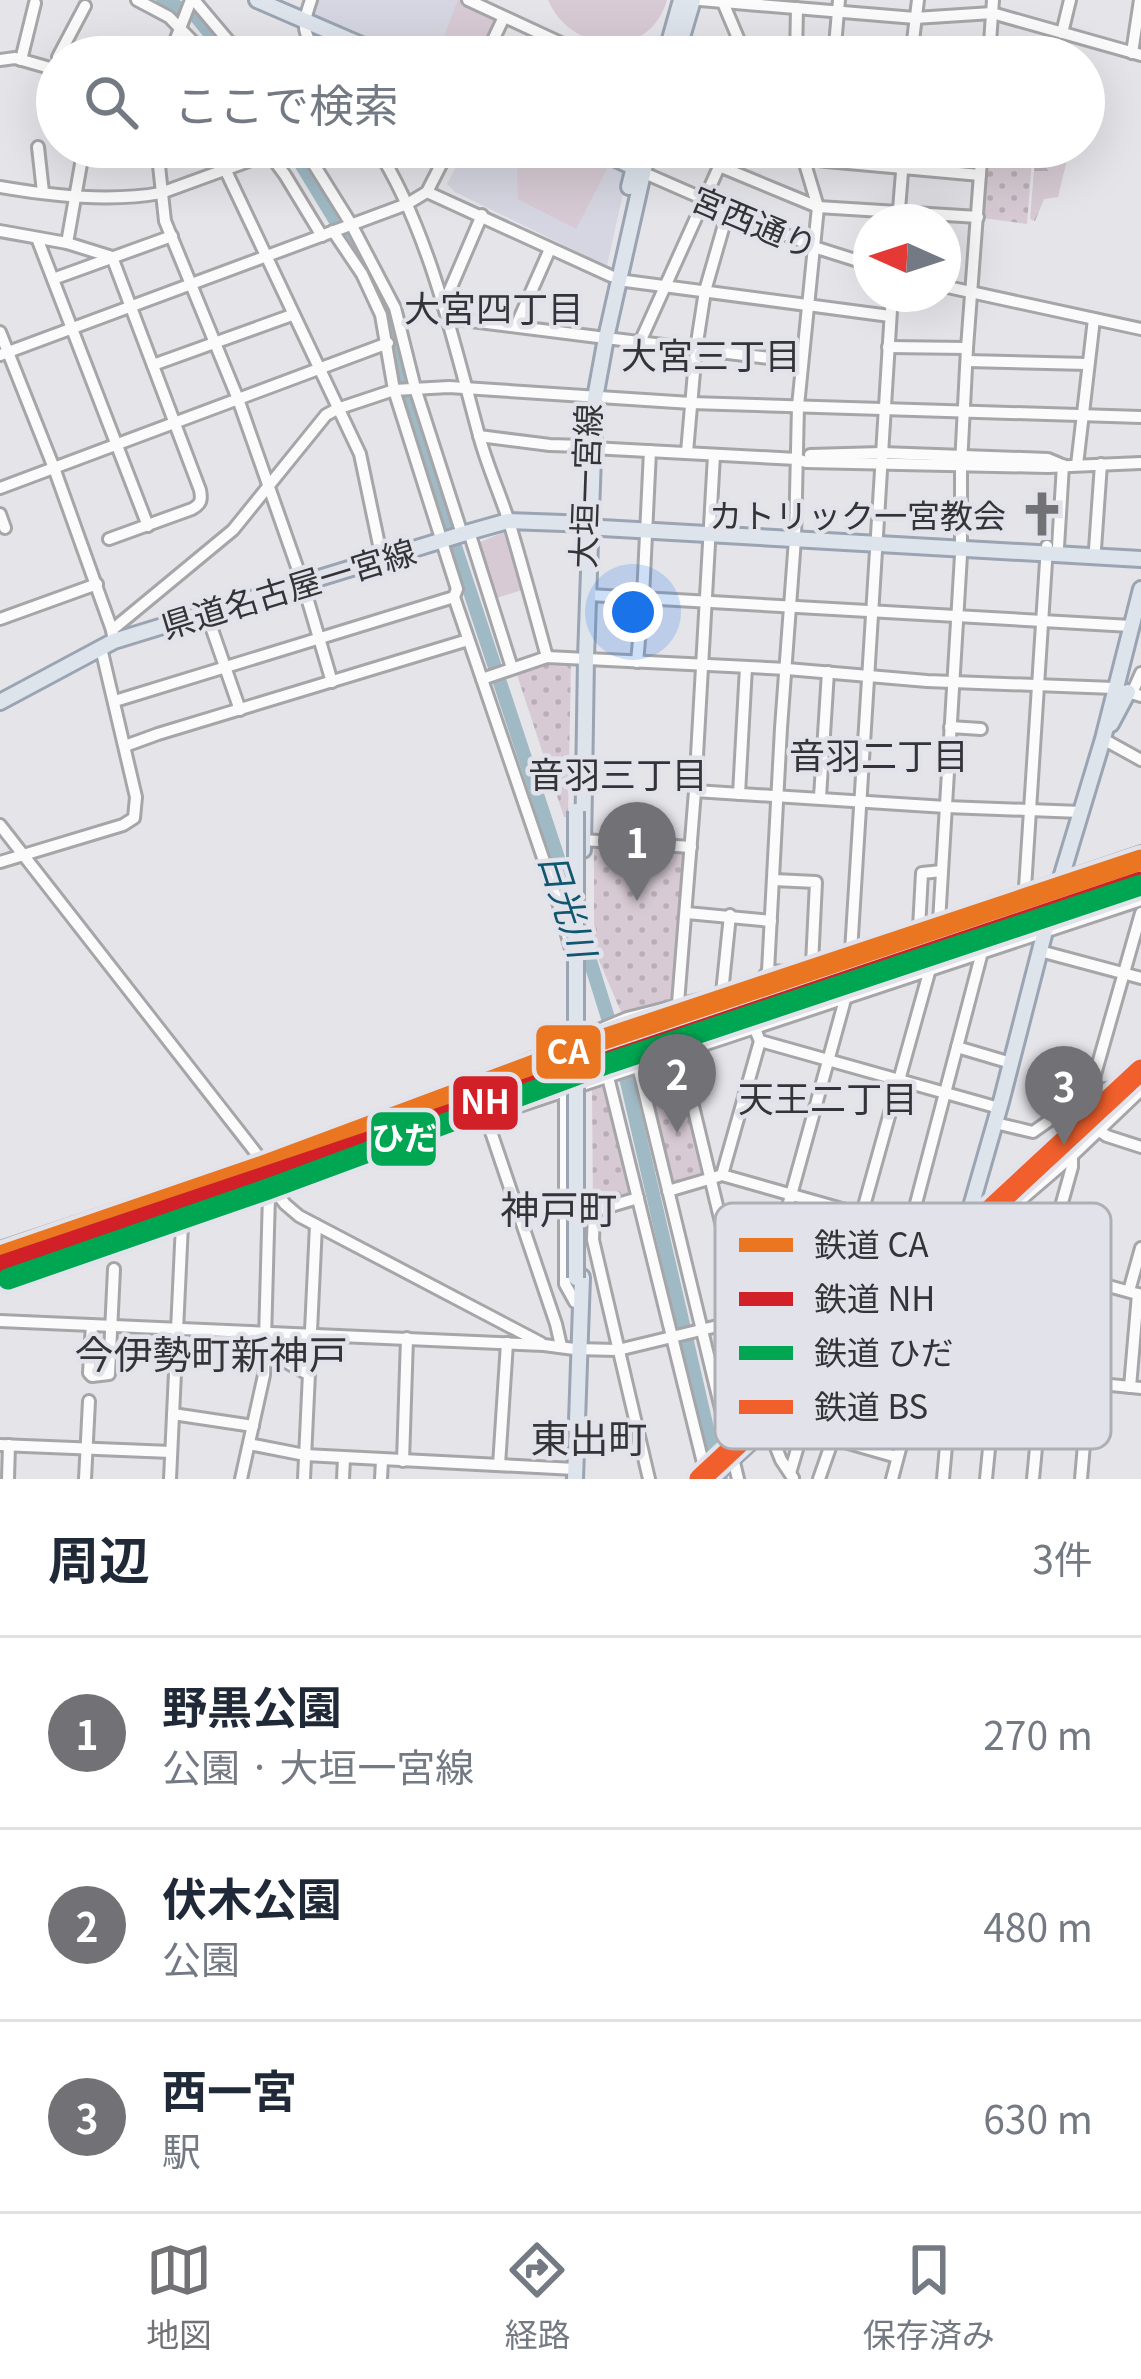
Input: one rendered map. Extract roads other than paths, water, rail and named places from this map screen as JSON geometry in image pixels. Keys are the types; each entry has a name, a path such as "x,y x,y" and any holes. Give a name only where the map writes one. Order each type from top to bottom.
{"main road":[{"path":"257,0 339,36"},
{"path":"671,36 681,0"},
{"path":"683,36 697,0"},
{"path":"633,168 637,170"},
{"name":"大垣一宮線","path":"572,1348 579,1277 588,447 591,397 637,170"},
{"name":"県道名古屋一宮線","path":"0,703 109,640 508,521 585,524 603,519 647,526 1141,556"},
{"name":"大垣一宮線","path":"571,1474 572,1348 579,1277 576,811 589,595 585,524"},
{"name":"県道名古屋一宮線","path":"1051,549 1141,556"},
{"path":"973,1203 1045,931 1103,739 1129,692 1130,626 1141,589"},
{"path":"708,1479 743,1449"}],"street":[{"path":"137,0 169,17 189,36"},
{"path":"305,36 304,20 311,0"},
{"path":"468,0 546,36"},
{"path":"697,0 797,8 838,6 915,18 967,14 992,6 1073,36"},
{"path":"913,36 918,0"},
{"path":"967,14 968,0"},
{"path":"1062,33 1070,0"},
{"path":"1105,45 1136,54 1140,0"},
{"path":"177,36 192,1 223,36"},
{"path":"723,1 737,36"},
{"path":"21,59 35,3"},
{"path":"70,36 86,6"},
{"path":"836,36 838,6"},
{"path":"990,36 992,6"},
{"path":"796,36 797,8"},
{"path":"495,36 504,16"},
{"path":"0,60 36,61"},
{"path":"40,168 43,192"},
{"path":"67,243 80,168"},
{"path":"159,168 165,221 217,341 303,584 332,682"},
{"path":"280,168 362,274 381,315 395,390 511,669"},
{"path":"316,168 395,308 412,388 456,535 454,597 579,970 580,1039"},
{"path":"389,168 407,204 445,312 547,657"},
{"path":"4,354 407,204 427,192 439,168"},
{"path":"640,342 718,168"},
{"path":"724,168 818,207 853,211"},
{"path":"0,1247 401,1111 627,1018 758,985 768,971 795,535 798,406 818,207 807,168"},
{"path":"899,204 902,168 980,175"},
{"path":"939,922 980,168"},
{"path":"0,187 141,196 225,169 360,454 382,559"},
{"name":"宮西通り","path":"637,170 853,259"},
{"path":"427,192 615,278 890,316"},
{"path":"687,452 705,291 728,211"},
{"path":"445,312 482,215"},
{"path":"961,218 978,218"},
{"path":"0,231 112,257"},
{"path":"53,279 172,236"},
{"path":"37,238 148,526"},
{"path":"516,326 550,249"},
{"path":"109,539 200,505 202,499 112,257"},
{"path":"961,291 1141,329"},
{"path":"445,312 516,326 802,362"},
{"path":"850,952 890,312"},
{"path":"153,365 292,315"},
{"path":"1077,465 1094,320"},
{"path":"0,332 4,354 54,468 97,584 136,797 130,821 0,862"},
{"path":"0,488 388,343"},
{"path":"888,347 1088,364"},
{"path":"109,640 233,530 326,416 395,390 469,389 691,403 1141,417"},
{"path":"479,436 550,445 797,459 806,455 882,457 1048,467 1141,463"},
{"path":"637,662 650,451"},
{"path":"678,1004 714,454"},
{"path":"1094,549 1101,464"},
{"path":"1028,890 1043,621 1063,465"},
{"path":"0,514 5,528"},
{"path":"0,619 97,584"},
{"path":"589,595 1130,626"},
{"path":"116,701 454,597"},
{"path":"206,612 239,710"},
{"path":"125,746 468,640"},
{"path":"482,679 547,657 1129,692 1141,673"},
{"path":"739,794 746,667"},
{"path":"820,797 828,672"},
{"path":"950,727 981,729"},
{"path":"1103,739 1141,760"},
{"path":"695,791 1081,812"},
{"path":"0,825 256,1153 267,1189 263,1387 242,1479"},
{"path":"583,845 691,847"},
{"path":"768,971 789,972 1141,852"},
{"path":"919,928 922,873 942,871"},
{"path":"774,880 816,882 812,964"},
{"path":"572,1348 556,1324 486,1117 1141,899"},
{"path":"686,913 771,921"},
{"path":"1090,1092 1141,913"},
{"path":"722,993 730,915"},
{"path":"1040,951 1141,978"},
{"path":"916,1203 982,952"},
{"path":"866,1203 930,969"},
{"path":"789,1203 846,996"},
{"path":"717,1177 760,1041 754,1027"},
{"path":"760,1041 946,1093 1033,1132 1090,1092 1116,1087"},
{"path":"957,1047 1011,1063"},
{"path":"680,1052 722,1203"},
{"path":"637,1067 715,1388"},
{"path":"609,1076 708,1479"},
{"path":"1017,1203 1141,1090"},
{"path":"565,1091 565,1284 575,1302"},
{"path":"1098,1130 1141,1147"},
{"path":"1064,1203 1072,1156"},
{"path":"668,1191 717,1177 816,1203"},
{"path":"267,1189 316,1225 544,1345"},
{"path":"638,1198 594,1211 593,1240 649,1479"},
{"path":"170,1479 182,1224"},
{"path":"304,1479 316,1225"},
{"path":"1135,1387 1141,1248"},
{"path":"92,1325 89,1372 92,1376 109,1374 114,1269"},
{"path":"0,1321 618,1350 715,1327"},
{"path":"404,1461 407,1338"},
{"path":"499,1465 507,1343"},
{"path":"264,1350 308,1374"},
{"path":"85,1479 89,1402"},
{"path":"173,1414 253,1426"},
{"path":"249,1444 304,1455 499,1465 571,1474"},
{"path":"8,1479 5,1445 172,1452"},
{"path":"730,1449 738,1479"},
{"path":"776,1449 792,1476"},
{"path":"819,1479 830,1449"},
{"path":"869,1449 897,1457"},
{"path":"892,1479 899,1449"},
{"path":"943,1479 946,1449"},
{"path":"986,1479 989,1449"},
{"path":"1033,1479 1036,1449"},
{"path":"1081,1479 1084,1449"},
{"path":"343,1479 344,1458"},
{"path":"381,1479 382,1460"},
{"path":"440,1479 441,1462"}],"waterway":[{"name":"日光川","path":"163,0 196,16 212,36"},
{"name":"日光川","path":"304,168 385,302 414,422 624,1069 721,1479"}],"rail line":[{"name":"CA","path":"0,1256 260,1167 601,1040 1141,860"},
{"name":"NH","path":"0,1266 1141,882"},
{"name":"ひだ","path":"8,1279 609,1063 1141,885"},
{"name":"BS","path":"998,1203 1141,1070"},
{"name":"BS","path":"700,1479 732,1449"}],"place":[{"name":"カトリック一宮教会","path":"1042,514"},
{"name":"野黒公園","path":"637,901"},
{"name":"伏木公園","path":"677,1133"},
{"name":"西一宮","path":"1064,1145"}],"district":[{"name":"大宮四丁目","path":"494,306"},
{"name":"大宮三丁目","path":"711,353"},
{"name":"音羽二丁目","path":"879,753"},
{"name":"音羽三丁目","path":"618,772"},
{"name":"天王二丁目","path":"828,1096"},
{"name":"神戸町","path":"559,1207"},
{"name":"今伊勢町新神戸","path":"211,1352"},
{"name":"東出町","path":"589,1436"}]}
